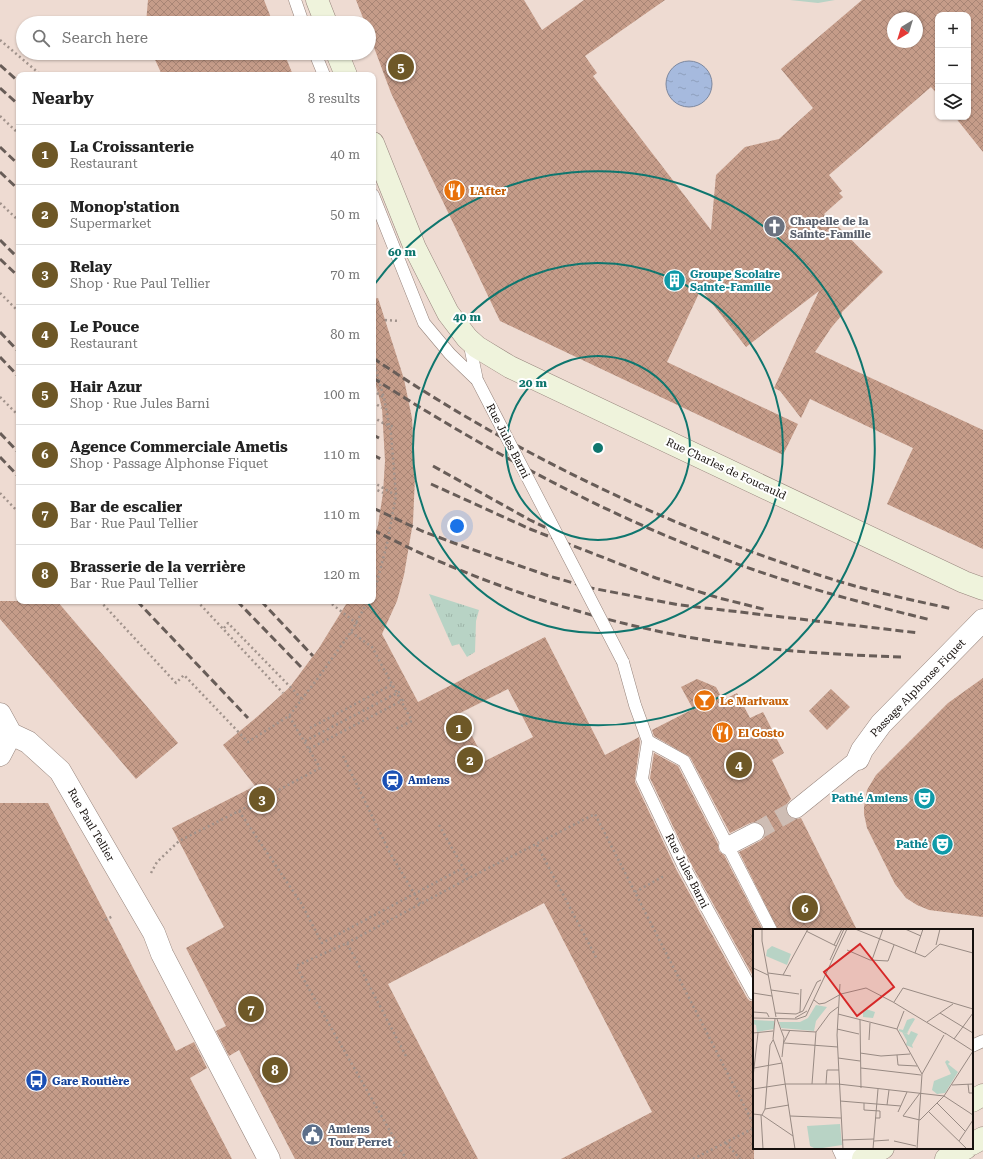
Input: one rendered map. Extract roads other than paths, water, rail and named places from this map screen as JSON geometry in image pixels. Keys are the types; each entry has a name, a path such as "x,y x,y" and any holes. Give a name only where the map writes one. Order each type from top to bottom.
{"main road":[{"path":"317,0 323,16"},
{"path":"340,60 345,72"},
{"path":"376,150 415,248 448,313 472,343"},
{"name":"Rue Charles de Foucauld","path":"472,343 510,367 950,575 983,589"},
{"path":"973,1101 983,1096"},
{"path":"973,1143 983,1138"},
{"path":"863,1159 881,1149"},
{"path":"946,1159 964,1149"}],"street":[{"name":"Passage Alphonse Fiquet","path":"858,759 862,750 881,724 983,620"},
{"path":"0,714 11,734 0,755"},
{"name":"Rue Paul Tellier","path":"11,734 28,742 60,771 154,933 162,954 269,1159"},
{"path":"796,810 858,759"},
{"path":"728,846 755,832"}],"lane":[{"path":"295,0 301,16"},
{"path":"318,60 323,72"},
{"path":"376,203 424,323 450,354 477,380"},
{"name":"Rue Jules Barni","path":"472,343 471,351 477,380 622,662 648,741 642,779 683,865 753,992"},
{"path":"648,741 684,761 770,929"},
{"path":"973,1046 983,1041"},
{"path":"838,1149 843,1159"},
{"path":"850,1159 852,1149"},
{"path":"884,1149 890,1159"}],"water":[{"path":"689,61 702,65 708,71 712,84 708,97 702,103 689,107 676,103 670,97 666,84 670,71 676,65"}],"tunnel":[{"path":"755,832 796,809"}],"railway":[{"path":"0,65 16,79"},
{"path":"0,88 16,102"},
{"path":"0,147 16,162"},
{"path":"0,172 16,187"},
{"path":"0,240 16,256"},
{"path":"0,259 16,274"},
{"path":"0,332 16,349"},
{"path":"0,357 16,374"},
{"path":"376,360 483,427 540,458 658,514 779,562 841,582 953,609"},
{"path":"376,380 497,453 583,498 671,538 769,575 849,599 931,620"},
{"path":"0,433 16,450"},
{"path":"376,456 383,460"},
{"path":"0,457 16,474"},
{"path":"433,466 530,520 563,536"},
{"path":"431,484 530,529 656,578 719,598 767,610"},
{"path":"376,509 422,531 454,543 549,576 591,588 680,605 919,633"},
{"path":"376,531 458,569 548,602 594,616 687,637 753,647 817,653 901,657"},
{"path":"140,604 248,718"},
{"path":"240,604 301,667"},
{"path":"264,604 313,656"}],"place":[{"name":"Hair Azur","path":"401,67"},
{"name":"L'After","path":"455,191"},
{"name":"Chapelle de la Sainte-Famille","path":"775,227"},
{"name":"Groupe Scolaire Sainte-Famille","path":"675,280"},
{"name":"Le Marivaux","path":"705,701"},
{"name":"La Croissanterie","path":"459,728"},
{"name":"El Gosto","path":"722,733"},
{"name":"Monop'station","path":"470,760"},
{"name":"Le Pouce","path":"739,765"},
{"name":"Amiens","path":"392,780"},
{"name":"Pathé Amiens","path":"924,798"},
{"name":"Relay","path":"262,799"},
{"name":"Pathé","path":"943,844"},
{"name":"Agence Commerciale Ametis","path":"805,908"},
{"name":"Bar de escalier","path":"251,1009"},
{"name":"Brasserie de la verrière","path":"275,1070"},
{"name":"Gare Routière","path":"36,1081"},
{"name":"Amiens Tour Perret","path":"312,1135"}]}
